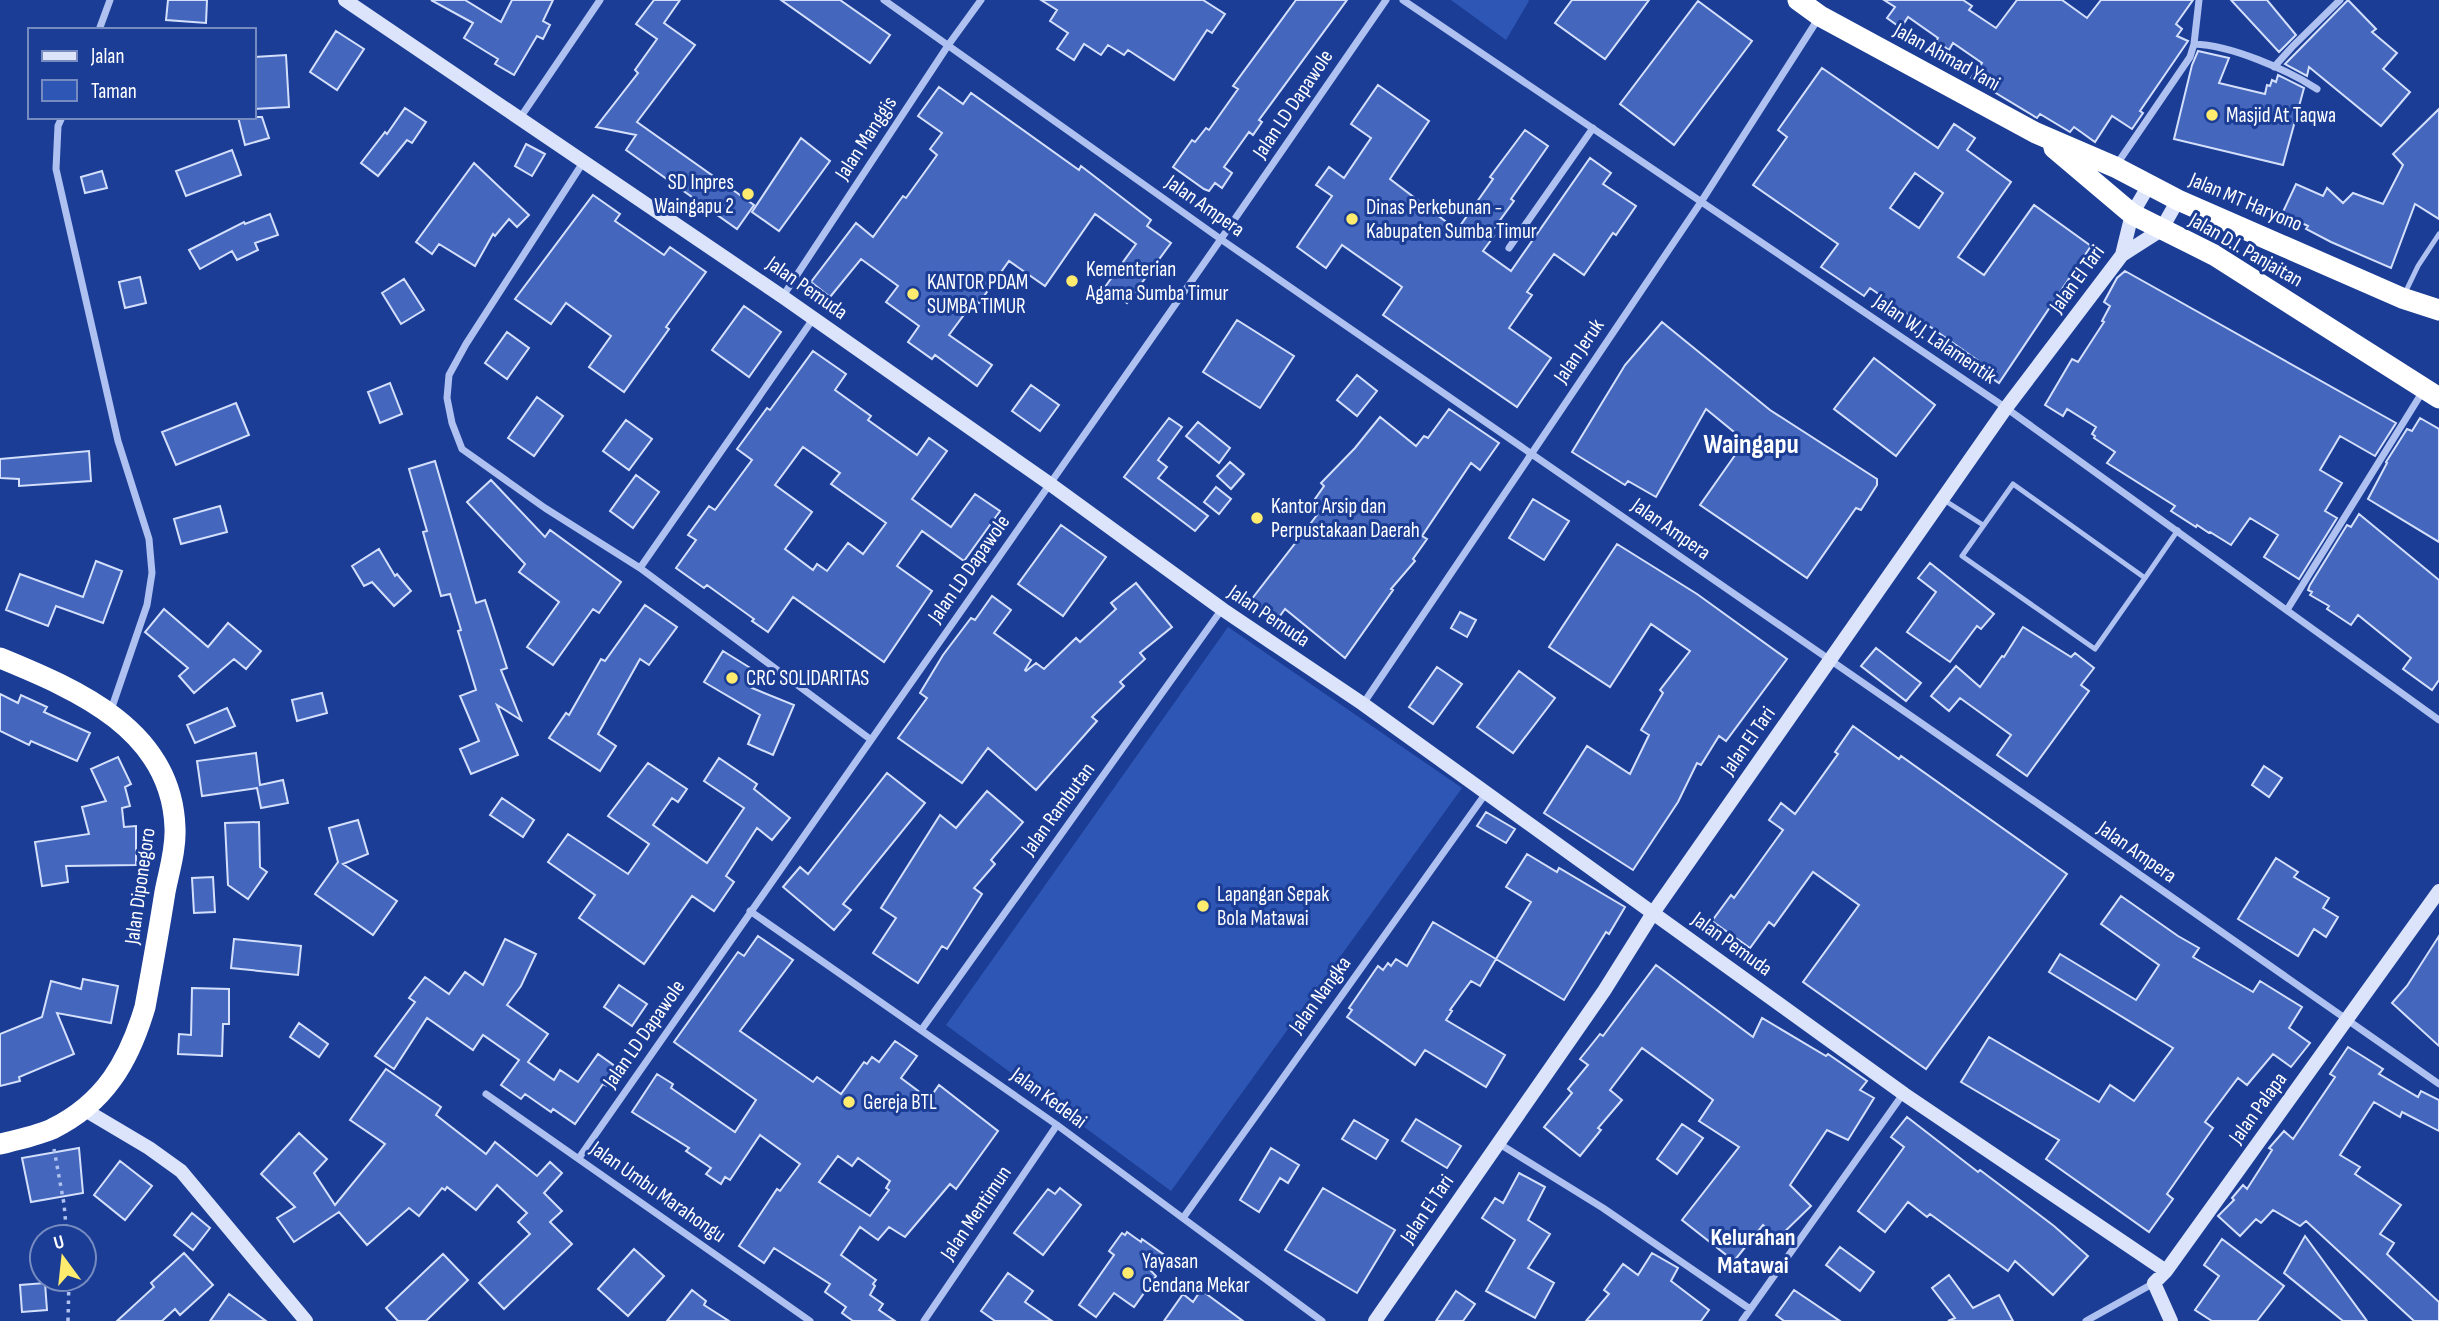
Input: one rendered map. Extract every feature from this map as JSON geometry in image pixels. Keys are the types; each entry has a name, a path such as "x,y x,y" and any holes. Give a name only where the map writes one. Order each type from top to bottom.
{"highway":[{"name":"Jalan Ahmad Yani","path":"1798,0 1820,16 2036,134"},
{"name":"Jalan MT Haryono","path":"2036,134 2115,167 2178,200 2402,298 2439,310"},
{"name":"Jalan D.I. Panjaitan","path":"2036,134 2132,214 2214,255 2431,394"},
{"name":"Jalan Diponegoro","path":"0,658 40,674 110,713 143,742 155,759 170,792 175,831 145,1007 136,1034 111,1082 85,1110 51,1129 0,1144"}],"street":[{"path":"100,28 110,0"},
{"name":"Jalan Pemuda","path":"345,0 783,297 1050,484 1222,610 1363,704 1904,1094 2166,1272"},
{"path":"520,118 600,0"},
{"name":"Jalan Ampera","path":"884,0 1222,240 2439,1084"},
{"name":"Jalan Manggis","path":"783,297 948,44 981,0"},
{"name":"Jalan LD Dapawole","path":"579,1158 1222,240 1386,0"},
{"name":"Jalan W.J. Lalamentik","path":"1403,0 2006,408 2439,720"},
{"path":"2115,167 2190,57 2199,0"},
{"path":"2274,67 2340,0"},
{"name":"Jalan Jeruk","path":"1363,704 1701,202 1820,16"},
{"path":"2194,44 2217,46 2295,75 2317,89"},
{"path":"61,119 58,126 56,169 118,441 149,539 152,573 147,605 110,713"},
{"path":"1509,248 1593,128"},
{"path":"584,161 466,344 449,375 447,398 452,423 462,449 545,508 640,568 870,739"},
{"name":"Jalan El Tari","path":"1375,1321 1604,991 1653,913 2006,408 2122,255 2132,214 2149,185"},
{"path":"2122,255 2161,230 2178,200"},
{"path":"640,568 813,318"},
{"path":"2287,610 2431,394"},
{"name":"Jalan Rambutan","path":"922,1029 1222,610"},
{"name":"Jalan Nangka","path":"1183,1218 1486,793"},
{"name":"Jalan Palapa","path":"2086,1321 2154,1283 2166,1272 2439,891"},
{"name":"Jalan Kedelai","path":"750,911 1057,1125 1322,1321"},
{"name":"Jalan Umbu Marahongu","path":"486,1094 810,1321"},
{"path":"1742,1321 1904,1094"},
{"path":"85,1110 149,1148 181,1171 306,1321"},
{"name":"Jalan Mentimun","path":"924,1321 1057,1125"},
{"path":"1497,1142 1603,1208 1750,1309"},
{"path":"2154,1283 2171,1321"}],"lane":[{"path":"2402,298 2418,266 2439,234"},
{"path":"2145,578 2013,484 1962,556 2095,649 2145,578 2178,530"},
{"path":"1944,500 1983,526"}],"path":[{"path":"51,1129 66,1223"},
{"path":"68,1321 69,1293"}],"green space":[{"path":"1451,0 1528,0 1529,1 1506,40"},
{"name":"Lapangan Sepak Bola Matawai","path":"1228,627 1462,788 1171,1191 946,1025"}],"building":[{"path":"168,0 207,0 206,23 166,20"},
{"path":"431,0 465,0 501,22 512,0 553,0 543,21 550,25 543,39 537,36 514,75 495,64 498,59 464,38 473,23"},
{"path":"654,0 680,0 664,23 695,45 637,122 754,205 737,229 626,150 636,135 596,127 638,73 635,70 657,39 636,24"},
{"path":"781,0 840,0 890,35 870,63"},
{"path":"1041,0 1203,0 1225,14 1212,33 1207,30 1174,80 1128,50 1124,55 1108,45 1101,55 1084,44 1074,60 1057,49 1068,33 1050,21 1057,10"},
{"path":"1296,0 1347,0 1259,120 1262,122 1253,135 1249,132 1224,167 1232,173 1222,188 1215,183 1209,191 1204,189 1173,167 1192,140 1195,142 1206,128 1209,130 1238,89 1233,86"},
{"path":"1572,0 1649,0 1605,59 1555,23"},
{"path":"1884,0 1963,0 1972,6 1969,10 1996,28 2017,0 2062,0 2087,18 2101,0 2193,0 2176,24 2182,29 2177,36 2188,41 2140,111 2143,113 2132,129 2112,116 2095,142 2074,127 2070,132 2040,114 2037,118 1971,78 1982,63 1953,43 1949,50 1936,41 1938,38 1908,17 1901,28 1887,18 1895,7"},
{"path":"2231,0 2267,0 2296,35 2279,52"},
{"path":"2348,0 2376,29 2372,32 2397,53 2383,69 2410,92 2381,126 2309,67 2307,76 2285,64"},
{"path":"1698,1 1752,41 1674,145 1620,104"},
{"path":"336,31 364,49 337,90 310,72"},
{"path":"2198,51 2229,58 2219,83 2265,94 2267,85 2270,86 2272,80 2276,82 2278,75 2304,88 2283,165 2174,139 2192,65"},
{"path":"286,55 289,107 256,109 256,57"},
{"path":"1822,68 1938,148 1954,124 1975,138 1967,150 2011,182 1958,257 1984,275 2034,205 2091,246 1999,383 1973,366 1977,360 1922,321 1920,323 1870,288 1864,296 1821,267 1838,244 1753,185 1787,137 1778,130","holes":["1915,173 1943,193 1919,228 1890,208"]},
{"path":"1378,85 1429,121 1390,179 1457,230 1493,179 1490,177 1525,130 1548,146 1511,199 1514,201 1490,234 1494,236 1483,251 1511,271 1590,158 1611,173 1603,184 1636,206 1616,235 1613,233 1584,275 1554,254 1527,292 1532,295 1509,328 1551,358 1517,407 1383,315 1402,287 1342,245 1326,268 1297,247 1332,196 1316,185 1329,167 1344,178 1371,138 1351,124"},
{"path":"939,87 963,104 971,93 1079,170 1081,166 1151,220 1147,226 1171,243 1127,303 1105,287 1136,244 1095,214 1045,286 1009,261 979,303 975,300 949,335 992,365 977,386 935,355 932,359 908,342 919,326 886,302 898,286 861,259 830,297 811,282 856,223 873,237 937,155 930,149 942,133 918,116"},
{"path":"405,108 426,122 412,143 407,140 378,176 361,163 385,132 387,134"},
{"path":"2439,109 2439,219 2415,204 2391,268 2331,242 2306,229 2308,226 2282,214 2296,184 2323,196 2327,188 2343,203 2353,193 2383,204 2403,165 2393,154"},
{"path":"262,117 269,138 245,145 238,119"},
{"path":"801,138 830,161 779,231 752,212"},
{"path":"526,144 545,154 532,176 515,166"},
{"path":"232,150 241,175 186,196 176,171"},
{"path":"474,163 529,215 517,227 509,219 495,236 493,234 475,266 439,244 432,254 416,242"},
{"path":"102,171 107,188 85,193 81,177"},
{"path":"593,195 620,214 615,221 664,255 670,247 706,272 624,392 589,367 611,336 566,303 551,324 515,299"},
{"path":"270,214 278,235 255,243 258,250 237,260 232,251 200,269 189,250 244,222 245,224"},
{"path":"2125,271 2396,423 2375,456 2340,436 2320,470 2342,483 2325,511 2337,518 2299,579 2264,557 2278,535 2250,518 2231,545 2197,525 2196,527 2171,511 2175,506 2107,463 2115,452 2094,438 2092,434 2096,427 2067,409 2063,416 2045,405 2072,359 2078,362 2104,322 2102,321 2110,306 2104,302 2117,278"},
{"path":"140,277 146,303 125,308 119,282"},
{"path":"404,279 424,310 401,324 382,293"},
{"path":"744,306 781,332 749,377 712,350"},
{"path":"1237,320 1294,356 1260,408 1203,372"},
{"path":"1662,322 1770,410 1877,479 1877,485 1861,510 1856,508 1807,578 1700,505 1745,441 1706,409 1656,497 1628,481 1625,485 1572,452 1625,365"},
{"path":"507,332 529,348 507,379 485,363"},
{"path":"813,351 846,374 835,390 871,416 868,420 917,455 929,438 947,451 912,499 951,527 975,494 1000,511 964,561 922,531 897,566 932,591 884,662 793,597 768,632 707,585 704,588 676,568 696,540 688,535 709,506 715,510 752,460 737,449 767,408 770,410","holes":["803,447 840,473 831,484 886,523 863,554 848,543 827,571 817,564 813,570 785,549 812,512 775,485"]},
{"path":"1874,358 1935,405 1896,456 1834,409"},
{"path":"1357,375 1377,391 1357,416 1337,400"},
{"path":"390,383 402,414 380,423 368,392"},
{"path":"1031,385 1059,405 1040,431 1012,411"},
{"path":"537,397 563,416 534,456 508,438"},
{"path":"236,403 249,435 176,465 162,432"},
{"path":"1449,409 1499,443 1480,470 1471,463 1422,536 1427,539 1413,559 1415,561 1391,589 1393,590 1345,658 1285,609 1277,620 1251,600 1317,515 1308,509 1324,486 1321,483 1380,417 1416,446 1424,436 1428,438"},
{"path":"1169,418 1182,427 1158,460 1167,467 1158,478 1208,516 1195,531 1124,477"},
{"path":"2420,418 2439,429 2439,542 2368,499 2386,462 2407,429 2412,431"},
{"path":"626,420 652,439 629,470 603,451"},
{"path":"1198,422 1230,448 1219,463 1186,436"},
{"path":"89,451 91,481 19,486 19,479 0,478 0,459"},
{"path":"435,461 476,603 485,600 507,668 501,670 521,720 497,705 518,755 471,774 460,749 479,741 460,696 476,690 450,594 441,596 423,532 427,531 409,469"},
{"path":"1230,462 1244,474 1231,489 1217,476"},
{"path":"636,475 659,492 633,528 610,511"},
{"path":"491,480 545,537 550,530 621,582 599,613 593,609 553,665 527,647 559,602 519,572 525,564 467,502"},
{"path":"1216,487 1231,499 1219,514 1204,502"},
{"path":"1533,499 1569,521 1544,560 1509,538"},
{"path":"220,506 227,532 181,544 174,519"},
{"path":"2359,514 2439,580 2439,680 2432,690 2403,669 2411,658 2358,615 2351,625 2327,609 2329,606 2310,595 2310,585 2347,525 2351,527"},
{"path":"1061,525 1106,557 1063,616 1018,584"},
{"path":"1617,544 1697,594 1787,659 1726,741 1719,736 1701,765 1697,763 1678,802 1633,870 1544,813 1587,746 1630,774 1649,735 1641,730 1663,693 1660,690 1690,651 1651,624 1610,687 1549,647"},
{"path":"379,549 395,576 397,574 411,591 394,606 372,582 364,586 352,566"},
{"path":"96,561 122,571 103,623 56,606 48,626 6,610 20,574 83,597"},
{"path":"1930,563 1994,614 1981,629 1977,626 1950,662 1907,632 1936,592 1918,578"},
{"path":"1136,583 1172,627 1140,653 1145,659 1120,682 1124,686 1092,717 1097,721 1036,790 988,748 962,783 898,738 927,698 920,693 943,655 971,618 975,620 992,596 1011,610 994,633 1031,660 1026,671 1036,663 1044,669 1076,638 1080,642 1116,609 1111,603"},
{"path":"645,605 677,627 649,665 640,659 598,734 616,746 600,771 549,738 566,713 569,715 601,659 605,661"},
{"path":"164,609 208,647 228,623 261,651 246,669 234,659 194,693 179,676 188,668 145,632"},
{"path":"1460,612 1476,620 1467,637 1451,628"},
{"path":"2023,627 2071,657 2075,653 2094,668 2081,685 2089,691 2027,776 1997,755 2011,735 1960,698 1949,711 1931,696 1956,666 1980,687"},
{"path":"1876,648 1921,683 1906,701 1861,666"},
{"path":"723,651 760,674 752,688 794,705 773,755 748,744 760,715 704,682"},
{"path":"1437,667 1462,684 1433,724 1409,707"},
{"path":"1519,671 1555,698 1513,753 1477,727"},
{"path":"322,693 327,713 297,721 292,700"},
{"path":"0,694 18,703 21,695 47,707 44,712 90,733 77,761 31,741 29,745 0,731"},
{"path":"227,708 235,726 195,743 187,725"},
{"path":"1853,726 1899,759 1901,756 2067,874 1926,1069 1803,982 1859,905 1813,872 1774,926 1769,922 1750,948 1712,921 1731,895 1734,898 1783,830 1769,820 1781,803 1795,814 1838,754 1835,752"},
{"path":"256,753 260,785 283,780 288,803 261,808 257,788 202,796 197,761"},
{"path":"118,757 131,784 125,787 130,806 122,808 124,827 136,826 136,865 66,866 68,882 42,886 35,842 89,834 82,807 106,801 91,769"},
{"path":"719,758 757,784 754,789 790,818 772,840 757,828 726,876 734,882 714,911 692,896 644,964 579,918 595,895 548,862 568,834 628,874 649,844 608,816 648,763 687,789 678,802 672,798 653,825 707,863 744,808 704,781"},
{"path":"2264,766 2282,778 2269,797 2252,785"},
{"path":"887,773 925,803 843,904 851,910 834,930 783,887 800,867 808,874"},
{"path":"987,791 1023,822 991,860 995,864 974,888 982,894 947,949 942,946 918,983 873,953 896,918 881,908 940,815 956,828"},
{"path":"502,798 534,820 523,837 490,815"},
{"path":"1486,812 1515,829 1506,843 1477,826"},
{"path":"358,820 368,854 343,864 397,901 373,935 315,894 338,862 329,828"},
{"path":"259,822 260,867 267,872 248,899 228,885 225,823"},
{"path":"1527,854 1557,872 1559,868 1625,907 1609,934 1606,932 1564,1000 1496,959 1531,902 1506,887"},
{"path":"2276,858 2298,872 2294,877 2329,898 2323,908 2338,917 2326,937 2314,929 2298,956 2238,919"},
{"path":"213,877 215,912 194,913 192,878"},
{"path":"2121,896 2199,948 2193,957 2253,992 2260,981 2302,1007 2289,1028 2310,1043 2291,1067 2273,1054 2247,1085 2238,1078 2205,1122 2213,1128 2167,1194 2173,1199 2149,1232 2046,1159 2059,1140 1961,1082 1989,1037 2099,1102 2110,1085 2134,1101 2173,1048 2049,972 2060,954 2136,1000 2159,965 2101,924"},
{"path":"1433,922 1496,959 1480,986 1471,981 1446,1020 1505,1055 1486,1087 1425,1050 1415,1065 1347,1017 1352,1010 1349,1008 1378,966 1383,970 1388,963 1391,966 1396,959 1407,966"},
{"path":"758,936 793,960 740,1031 813,1082 817,1077 841,1094 864,1062 867,1064 872,1057 879,1062 895,1041 917,1056 901,1078 929,1099 939,1085 998,1131 956,1189 950,1184 905,1237 889,1227 878,1240 860,1227 841,1255 876,1280 870,1295 883,1304 879,1310 895,1321 853,1321 842,1313 846,1307 825,1292 830,1284 774,1248 764,1263 739,1246 777,1189 780,1191 800,1164 760,1135 730,1180 725,1177 721,1184 706,1174 711,1168 686,1151 689,1148 632,1112 657,1074 673,1084 671,1088 735,1132 756,1100 674,1042 738,952 744,956","holes":["838,1156 852,1166 858,1158 890,1181 886,1188 889,1190 870,1216 819,1182"]},
{"path":"2439,936 2439,1046 2392,1003 2407,986"},
{"path":"234,939 301,946 298,975 231,968"},
{"path":"505,939 536,954 521,986 507,1005 548,1034 528,1062 554,1080 560,1070 578,1082 598,1054 619,1069 607,1086 603,1084 575,1124 525,1094 521,1099 501,1085 519,1060 483,1035 473,1050 427,1018 394,1069 375,1056 415,1002 409,998 425,977 449,994 465,972 483,985"},
{"path":"1656,965 1753,1037 1762,1018 1826,1056 1828,1054 1867,1081 1860,1090 1874,1098 1848,1140 1827,1130 1790,1185 1811,1206 1777,1239 1763,1225 1734,1261 1682,1220 1739,1147 1699,1121 1713,1100 1642,1048 1610,1090 1622,1100 1598,1128 1601,1130 1580,1156 1544,1127 1572,1093 1568,1089 1588,1065 1580,1059 1600,1034 1603,1036"},
{"path":"83,979 118,986 111,1023 57,1013 74,1054 19,1077 20,1081 0,1086 0,1034 42,1017 51,981 81,989"},
{"path":"619,985 647,1004 632,1026 604,1007"},
{"path":"192,988 229,989 229,1024 223,1024 222,1056 178,1054 179,1034 191,1035"},
{"path":"299,1023 328,1044 319,1057 290,1037"},
{"path":"2348,1047 2383,1069 2379,1074 2418,1097 2421,1091 2439,1100 2439,1131 2402,1112 2400,1117 2374,1102 2340,1155 2360,1167 2355,1174 2401,1205 2380,1234 2394,1243 2387,1254 2439,1302 2439,1321 2414,1321 2306,1221 2300,1226 2273,1210 2261,1223 2256,1219 2240,1236 2218,1216 2234,1200 2232,1198 2243,1185 2247,1189 2272,1150 2269,1148 2284,1131 2293,1139 2335,1077 2330,1074"},
{"path":"386,1069 441,1107 436,1115 486,1154 495,1142 537,1176 550,1162 562,1173 544,1193 562,1211 550,1222 572,1244 504,1309 479,1283 530,1234 518,1222 527,1213 497,1185 476,1210 447,1187 445,1190 442,1188 419,1216 409,1208 367,1245 339,1212 294,1242 277,1218 295,1207 261,1174 299,1133 327,1159 314,1173 335,1205 385,1144 350,1120"},
{"path":"1907,1117 2054,1226 2088,1256 2053,1295 2015,1261 2008,1271 1930,1214 1927,1217 1908,1202 1885,1232 1858,1211 1904,1147 1891,1137"},
{"path":"1416,1119 1461,1146 1447,1168 1402,1141"},
{"path":"1354,1120 1388,1140 1376,1159 1342,1139"},
{"path":"1682,1124 1703,1138 1677,1174 1657,1159"},
{"path":"79,1148 83,1193 31,1202 22,1158"},
{"path":"1271,1148 1299,1165 1288,1183 1280,1178 1259,1212 1240,1200"},
{"path":"120,1161 152,1186 125,1220 94,1195"},
{"path":"1519,1173 1545,1187 1528,1220 1550,1234 1528,1268 1554,1283 1535,1318 1486,1291 1515,1240 1482,1218 1495,1198 1503,1203"},
{"path":"1060,1188 1081,1205 1043,1255 1014,1233 1048,1189 1055,1194"},
{"path":"1323,1188 1395,1230 1357,1293 1285,1250"},
{"path":"192,1213 210,1228 193,1250 174,1235"},
{"name":"Yayasan Cendana Mekar","path":"1127,1232 1163,1254 1151,1271 1156,1276 1134,1307 1114,1293 1096,1317 1079,1305 1114,1255 1109,1251 1122,1233 1125,1235"},
{"path":"2305,1236 2367,1321 2343,1321 2284,1273"},
{"path":"2222,1239 2284,1286 2257,1321 2212,1321 2195,1310 2219,1276 2204,1265"},
{"path":"1840,1247 1874,1272 1860,1291 1826,1265"},
{"path":"634,1249 664,1276 628,1316 598,1289"},
{"path":"184,1253 213,1285 180,1315 175,1309 162,1321 117,1321 154,1287 151,1283"},
{"path":"1652,1253 1678,1268 1671,1281 1709,1310 1701,1321 1586,1321 1609,1294 1604,1290 1623,1264 1638,1275"},
{"path":"443,1254 468,1280 426,1321 398,1321 386,1308"},
{"path":"1008,1273 1033,1291 1025,1302 1052,1321 995,1321 981,1311"},
{"path":"1949,1275 1973,1308 1999,1295 2013,1321 1948,1321 1955,1318 1932,1288"},
{"path":"28,1284 28,1293 46,1293 47,1310 22,1312 20,1285"},
{"path":"692,1290 706,1301 704,1305 729,1321 667,1321"},
{"path":"1201,1290 1243,1321 1164,1321 1183,1294 1193,1302"},
{"path":"1794,1290 1840,1321 1784,1321 1776,1315"},
{"path":"1456,1291 1475,1304 1463,1321 1436,1321"},
{"path":"229,1294 266,1321 210,1321"}],"place":[{"name":"Masjid At Taqwa","path":"2212,115"},
{"name":"SD Inpres Waingapu 2","path":"748,194"},
{"name":"Dinas Perkebunan - Kabupaten Sumba Timur","path":"1352,219"},
{"name":"Kementerian Agama Sumba Timur","path":"1072,281"},
{"name":"KANTOR PDAM SUMBA TIMUR","path":"913,294"},
{"name":"Kantor Arsip dan Perpustakaan Daerah","path":"1257,518"},
{"name":"CRC SOLIDARITAS","path":"732,678"},
{"name":"Lapangan Sepak Bola Matawai","path":"1203,906"},
{"name":"Gereja BTL","path":"849,1102"},
{"name":"Yayasan Cendana Mekar","path":"1128,1273"}],"district":[{"name":"Waingapu","path":"1751,444"},
{"name":"Kelurahan Matawai","path":"1753,1251"}]}
